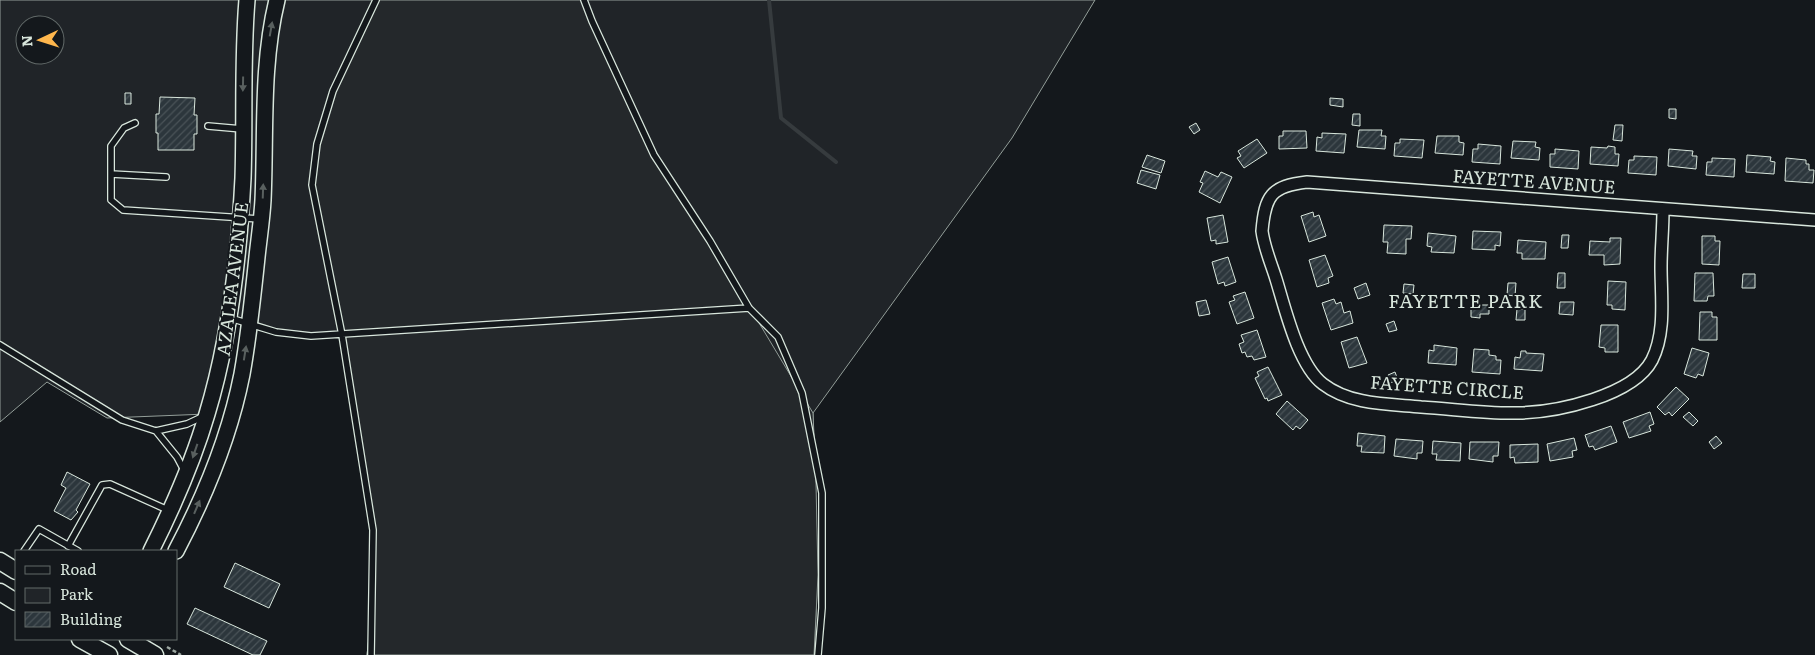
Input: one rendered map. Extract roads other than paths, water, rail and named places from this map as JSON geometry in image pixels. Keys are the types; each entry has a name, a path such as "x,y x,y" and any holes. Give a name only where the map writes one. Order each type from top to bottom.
{"main road":[{"path":"0,592 15,601"},
{"path":"114,655 123,640"},
{"path":"130,640 155,655"},
{"path":"90,645 109,655"}],"street":[{"name":"AZALEA AVENUE","path":"152,550 186,474 207,414 221,363 230,318 240,217 247,0"},
{"name":"AZALEA AVENUE","path":"176,550 223,444 241,375 249,324 263,202 267,62 277,0"},
{"name":"FAYETTE AVENUE","path":"1263,212 1267,202 1282,187 1308,182 1815,220"},
{"name":"FAYETTE CIRCLE","path":"1263,212 1262,237 1292,329 1308,365 1323,384 1342,396 1374,402 1472,411 1520,413 1546,410 1601,397 1626,386 1645,369 1651,360 1660,335 1663,210"}],"lane":[{"path":"371,655 373,530 342,335 312,185 317,144 333,91 376,0"},
{"path":"584,0 654,155 710,241 749,308 778,337 802,394 822,493 822,608 818,655"},
{"path":"135,123 124,128 111,146 111,200 122,210 261,219"},
{"path":"208,126 244,129"},
{"path":"111,174 166,177"},
{"path":"230,318 292,335 342,335 749,308"},
{"path":"0,345 122,420 156,431 188,424 207,414"},
{"path":"156,431 177,457 186,474"},
{"path":"68,546 102,485 110,484 170,512"},
{"path":"25,550 39,529 76,550"}],"waterway":[{"path":"769,0 781,118 836,162"}],"district":[{"name":"FAYETTE PARK","path":"1466,301"}]}
